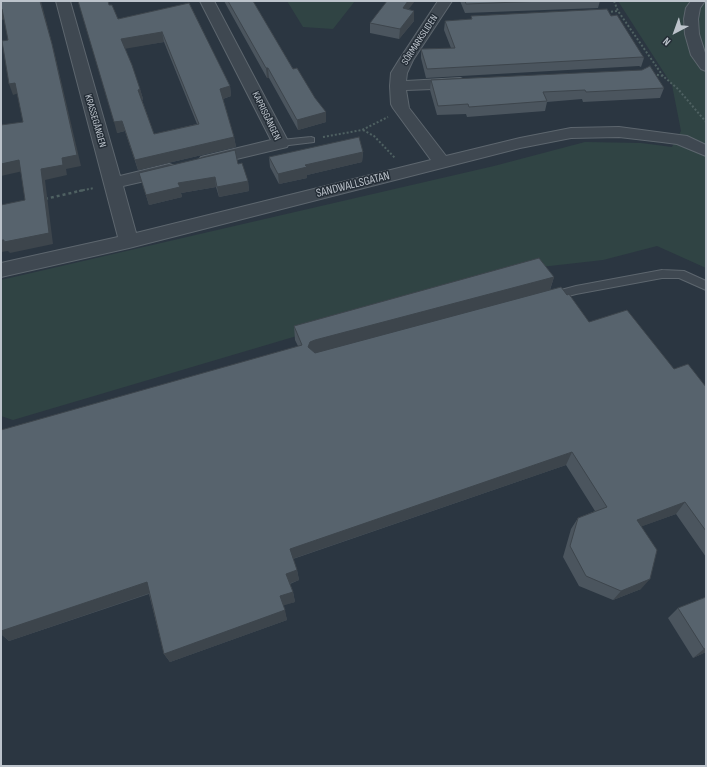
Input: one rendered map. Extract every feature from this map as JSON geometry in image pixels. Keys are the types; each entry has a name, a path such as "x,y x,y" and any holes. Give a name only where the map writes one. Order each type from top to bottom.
{"street":[{"name":"KRASSEGÅNGEN","path":"63,1 129,241"},
{"name":"KAPRISGÅNGEN","path":"112,183 281,143 207,1"},
{"name":"SÖRMARKSLIDEN","path":"442,162 410,122 401,108 399,104 398,86 399,74 406,60 445,1"},
{"path":"698,1 693,8 691,19 692,34 698,55 706,66"},
{"path":"432,21 448,21"},
{"path":"398,86 476,82"},
{"name":"SANDWALLSGATAN","path":"1,270 129,241 520,143 571,133 619,132 662,137 682,140 706,150"}],"lane":[{"path":"281,143 311,140"},
{"path":"539,300 576,290 662,274 680,274 706,286"}],"path":[{"path":"614,1 618,11 663,76 682,93 706,122"},
{"path":"606,12 618,11"},
{"path":"651,74 663,76"},
{"path":"311,140 348,131 362,130 384,120 401,108"},
{"path":"362,130 374,136 386,146 406,172"},
{"path":"40,200 112,183"}],"green space":[{"path":"287,1 355,1 333,29 303,27"},
{"path":"618,1 706,1 706,268 657,246 603,260 523,269 13,420 1,416 1,280 494,166 585,142 641,143 672,147 681,131 672,85"}],"building":[{"path":"1,1 40,1 52,44 77,155 62,158 63,165 41,169 49,233 4,242 4,240 1,240 1,205 25,200 19,160 1,164 1,125 23,122 15,83 9,84 2,41 8,40 1,9"},
{"path":"78,1 108,1 109,5 112,5 118,19 189,3 230,86 220,89 234,137 135,160 122,121 114,122","holes":["162,32 199,124 154,134 138,90 140,89 132,65 121,39"]},
{"path":"228,1 253,1 293,69 297,68 315,98 326,112 297,120"},
{"path":"387,1 408,1 403,8 414,11 400,29 370,23"},
{"path":"465,1 544,1 466,4"},
{"path":"607,9 611,16 617,15 644,58 427,69 421,49 455,48 445,21 472,19 471,16"},
{"path":"650,66 664,88 586,92 585,90 543,92 547,101 469,107 468,104 438,106 431,80 642,70"},
{"path":"359,137 363,152 305,165 307,167 278,174 269,157"},
{"path":"235,150 238,164 242,163 248,181 217,187 215,177 178,183 180,187 146,195 139,173"},
{"path":"539,258 554,277 315,340 310,342 308,347 315,353 561,287 567,295 569,294 589,322 627,310 674,369 688,364 706,387 706,531 685,502 637,520 657,550 650,579 621,591 586,576 570,546 578,518 607,507 572,452 290,549 297,570 286,574 293,592 280,596 285,610 164,654 147,582 1,631 1,430 302,345 294,326"},
{"path":"706,597 706,648 704,649 678,608"}]}
